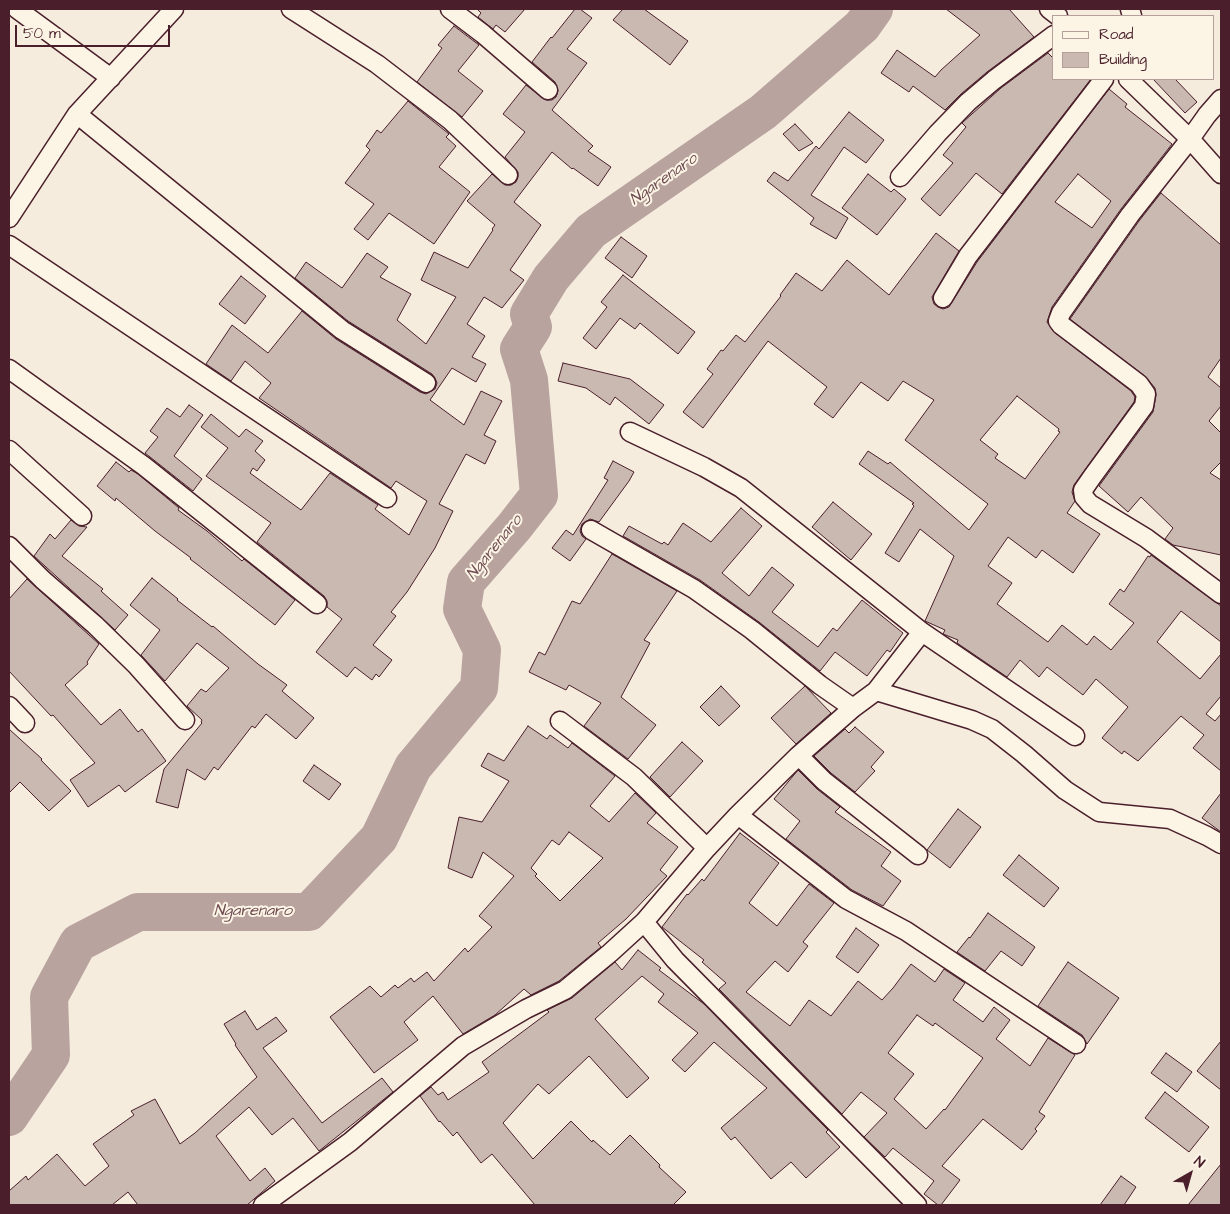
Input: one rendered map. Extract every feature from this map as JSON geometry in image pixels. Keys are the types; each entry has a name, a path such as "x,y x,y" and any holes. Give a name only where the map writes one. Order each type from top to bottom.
{"street":[{"path":"17,9 111,78"},
{"path":"9,218 77,114 174,9"},
{"path":"291,9 377,64 450,120 508,175"},
{"path":"450,9 483,34 548,90"},
{"path":"900,177 968,102 1052,36"},
{"path":"943,298 968,256 1103,80"},
{"path":"1130,80 1142,86 1221,174"},
{"path":"1221,98 1130,215 1061,313 1058,321 1138,384 1146,394 1144,406 1084,490 1084,497 1090,504 1146,538 1221,594"},
{"path":"77,114 342,330 426,383"},
{"path":"9,246 387,498"},
{"path":"9,369 144,466 317,604"},
{"path":"630,432 704,467 741,488 922,632 1075,736"},
{"path":"9,450 82,516"},
{"path":"591,530 694,589 752,630 820,685 853,708"},
{"path":"9,546 43,580 130,658 186,720"},
{"path":"263,1205 350,1142 463,1046 526,1009 565,990 644,922 707,848 738,815 799,756 853,708 876,691 922,632"},
{"path":"876,691 972,720 992,730 1024,754 1065,790 1099,812 1170,819 1221,844"},
{"path":"9,706 25,723"},
{"path":"560,721 634,777 707,848"},
{"path":"799,756 824,781 918,855"},
{"path":"738,815 846,899 906,930 1076,1044"},
{"path":"644,922 676,960 917,1205"}],"building":[{"path":"477,9 525,9 505,32 496,25 493,29 478,17 481,13"},
{"path":"575,9 580,9 592,18 567,49 587,63 552,110 593,146 588,151 611,167 598,186 572,169 552,152 514,202 541,225 510,270 524,280 502,308 484,297 467,324 485,336 472,357 486,364 476,382 452,368 430,400 464,425 481,391 502,401 484,435 496,441 485,464 466,454 439,504 453,511 435,548 407,592 391,612 396,616 373,645 392,660 379,677 376,674 372,680 355,667 347,677 316,652 342,619 327,607 327,601 324,596 257,542 271,523 206,476 228,448 201,427 211,414 239,437 246,429 263,441 255,451 265,460 257,471 253,468 250,473 301,510 330,473 378,505 375,509 409,535 427,501 396,481 391,488 259,398 271,383 245,361 231,381 206,364 232,325 268,353 302,311 336,339 420,392 426,394 435,389 437,383 432,374 348,321 295,278 306,262 342,288 367,253 388,267 380,277 411,294 397,320 426,344 456,297 421,280 434,252 468,268 493,230 495,225 467,201 492,174 505,185 511,185 516,182 518,172 505,157 525,132 503,114 526,85 546,100 552,100 556,97 558,91 555,82 532,62"},
{"path":"623,9 644,9 688,41 670,65 613,20"},
{"path":"946,9 1009,9 1034,37 987,72 945,110 913,86 909,92 881,73 897,50 935,77 980,35"},
{"path":"454,26 479,45 458,71 483,91 462,117 417,82 442,48 438,45"},
{"path":"1048,53 1052,57 1052,80 1090,80 1002,194 976,173 940,216 921,199 953,163 943,155 966,127 962,123 1001,88"},
{"path":"1154,80 1176,80 1197,102 1185,113"},
{"path":"1109,89 1127,104 1125,107 1172,144 1121,209 1052,307 1047,322 1055,333 1131,391 1135,397 1134,402 1074,485 1072,492 1075,501 1067,513 1100,534 1073,573 1042,550 1036,558 1008,537 988,566 1012,583 997,604 1048,642 1062,625 1087,645 1094,636 1111,650 1134,623 1109,604 1120,589 1124,592 1148,556 1150,557 1151,555 1221,606 1221,642 1181,611 1157,642 1200,679 1221,654 1221,696 1206,714 1215,721 1221,714 1221,771 1193,748 1204,735 1181,716 1138,761 1124,751 1122,754 1102,738 1128,707 1096,679 1083,695 1047,667 1039,677 1020,660 1007,677 957,643 958,640 943,634 945,630 925,621 954,556 920,529 899,562 885,553 914,506 912,504 914,503 859,464 868,451 888,464 890,462 969,530 988,504 905,440 934,400 903,381 888,401 861,382 833,418 814,404 827,387 768,341 703,428 683,412 713,374 707,369 721,350 723,351 736,335 745,342 781,296 796,273 822,291 847,260 889,295 936,233 959,251 932,297 934,304 943,309 949,307 977,262","holes":["1078,174 1111,201 1092,228 1055,202","1017,396 1059,429 1058,431 1060,432 1025,479 995,458 998,454 980,440"]},
{"path":"408,101 449,134 446,137 456,146 439,167 470,192 434,244 389,213 368,240 354,229 374,204 345,183 370,150 366,146 377,130 381,133"},
{"path":"849,112 884,140 866,163 844,147 811,195 848,218 836,239 810,224 814,218 767,181 774,172 788,181 816,146 819,149"},
{"path":"795,124 813,143 799,151 783,134"},
{"path":"868,174 891,192 894,189 906,199 877,235 842,208"},
{"path":"1161,193 1221,245 1221,358 1208,377 1221,388 1221,406 1209,421 1221,433 1221,462 1210,473 1221,480 1221,555 1173,545 1165,539 1173,528 1141,497 1128,512 1099,486 1153,412 1156,395 1155,388 1145,376 1070,319"},
{"path":"621,237 647,256 632,278 605,258"},
{"path":"623,275 695,332 678,354 640,323 635,329 620,318 596,349 583,338 607,307 601,302"},
{"path":"241,276 266,296 245,324 219,304"},
{"path":"563,363 630,379 664,405 649,424 615,397 610,405 586,388 558,381"},
{"path":"189,405 203,415 174,456 202,479 193,491 145,453 158,437 150,431 167,408 180,417"},
{"path":"613,461 634,472 599,522 590,519 582,524 580,531 586,539 570,561 552,548 566,530 573,535 608,480 604,478"},
{"path":"116,462 129,472 131,470 138,474 179,508 178,510 295,600 275,625 116,498 115,501 97,486"},
{"path":"833,502 872,534 851,560 812,527"},
{"path":"741,508 762,526 722,573 749,596 772,567 794,585 772,612 818,647 833,628 837,631 862,600 903,633 890,652 887,650 867,676 835,652 820,671 759,622 700,580 623,536 629,526 662,544 664,542 668,545 683,523 711,542"},
{"path":"71,520 79,526 87,527 62,556 103,589 101,591 128,615 115,630 34,556 50,534 55,539"},
{"path":"612,554 677,591 644,640 650,643 621,697 656,725 628,759 584,726 601,703 569,685 566,690 529,672 539,652 545,655 572,601 580,604"},
{"path":"152,578 177,600 287,685 282,691 314,718 296,739 266,714 255,728 252,726 218,770 214,767 205,780 187,769 178,808 156,802 164,769 202,723 202,720 187,706 201,689 206,692 229,668 197,643 165,681 141,655 160,630 130,605"},
{"path":"27,579 99,644 87,662 88,664 65,685 101,725 120,709 138,732 142,729 166,761 125,792 119,785 88,807 70,780 95,763 53,715 51,716 9,671 9,599"},
{"path":"721,686 740,706 719,726 700,707"},
{"path":"805,686 831,713 796,744 771,718"},
{"path":"528,726 547,739 550,735 568,748 572,743 615,776 590,806 609,822 635,793 656,813 647,823 678,847 660,870 667,876 626,919 598,943 601,947 559,981 531,995 524,989 495,1015 463,1034 433,996 404,1022 418,1040 374,1073 330,1017 370,986 381,997 395,985 398,988 411,978 414,982 427,972 434,981 465,948 468,952 492,927 479,916 514,876 483,852 472,878 448,868 459,817 482,822 509,781 481,766 488,753 504,761","holes":["569,832 603,858 560,901 535,876 537,874 531,868 552,840 559,845"]},
{"path":"855,727 884,752 871,767 875,771 855,792 831,773 814,756 845,729 849,733"},
{"path":"9,729 42,759 71,791 49,811 20,782 9,793"},
{"path":"682,742 703,761 670,797 650,777"},
{"path":"314,765 341,784 329,800 303,781"},
{"path":"798,770 817,789 840,807 835,812 891,852 881,866 901,881 883,906 852,890 786,839 800,821 774,799"},
{"path":"1221,793 1221,832 1202,818"},
{"path":"958,809 981,827 950,868 927,850"},
{"path":"740,833 779,863 749,903 777,926 809,884 834,903 803,942 808,946 788,972 775,961 746,992 790,1026 809,1000 831,1016 858,981 882,1000 911,964 935,982 944,969 965,983 953,1000 983,1022 994,1007 1010,1020 996,1039 1030,1066 1048,1038 1075,1055 1039,1112 1045,1116 1035,1129 1037,1131 1022,1150 983,1119 942,1166 960,1180 941,1205 938,1205 924,1194 934,1181 893,1148 885,1157 864,1137 887,1113 861,1092 842,1114 719,989 726,983 702,962 704,960 662,927 687,894 702,879 704,881","holes":["917,1015 933,1026 935,1023 983,1058 945,1110 926,1129 894,1099 914,1074 888,1053"]},
{"path":"1019,855 1059,888 1044,907 1003,875"},
{"path":"988,913 1035,947 1022,966 1001,951 985,971 957,952"},
{"path":"856,928 879,945 858,973 836,957"},
{"path":"638,950 661,968 659,970 704,1004 828,1130 826,1132 840,1147 806,1178 791,1162 771,1179 735,1137 731,1140 721,1128 767,1088 714,1042 685,1072 672,1060 698,1033 658,1002 664,994 642,976 595,1019 649,1078 627,1098 589,1056 549,1094 538,1084 503,1123 533,1159 571,1121 592,1142 593,1140 610,1155 630,1135 660,1165 659,1167 686,1192 673,1205 535,1205 492,1154 481,1163 457,1132 453,1136 439,1122 420,1096 431,1087 438,1095 443,1092 448,1100 489,1072 482,1062 549,1012 547,1010 572,998 615,962 622,970"},
{"path":"1068,962 1119,998 1087,1044 1082,1035 1038,1006"},
{"path":"245,1011 257,1030 276,1017 287,1031 263,1048 322,1123 382,1078 393,1092 319,1151 293,1118 272,1135 249,1107 216,1136 250,1181 265,1168 275,1181 247,1205 138,1205 128,1192 112,1205 9,1205 9,1191 26,1176 28,1180 57,1154 85,1186 109,1166 93,1144 134,1115 131,1111 155,1099 180,1144 195,1133 257,1077 235,1045 224,1024"},
{"path":"1221,1041 1221,1090 1197,1071"},
{"path":"1166,1053 1192,1072 1177,1092 1151,1073"},
{"path":"1165,1092 1209,1127 1189,1152 1145,1118"},
{"path":"1221,1164 1221,1205 1188,1205"},
{"path":"1121,1176 1136,1187 1124,1205 1100,1205"}],"waterway":[{"name":"Ngarenaro","path":"9,1117 51,1055 49,997 78,943 138,912 309,912 379,838 413,767 479,688 482,650 462,609 466,582 539,495 529,380 519,349 533,327 529,314 551,278 591,231 763,112 862,26 874,9"}]}
